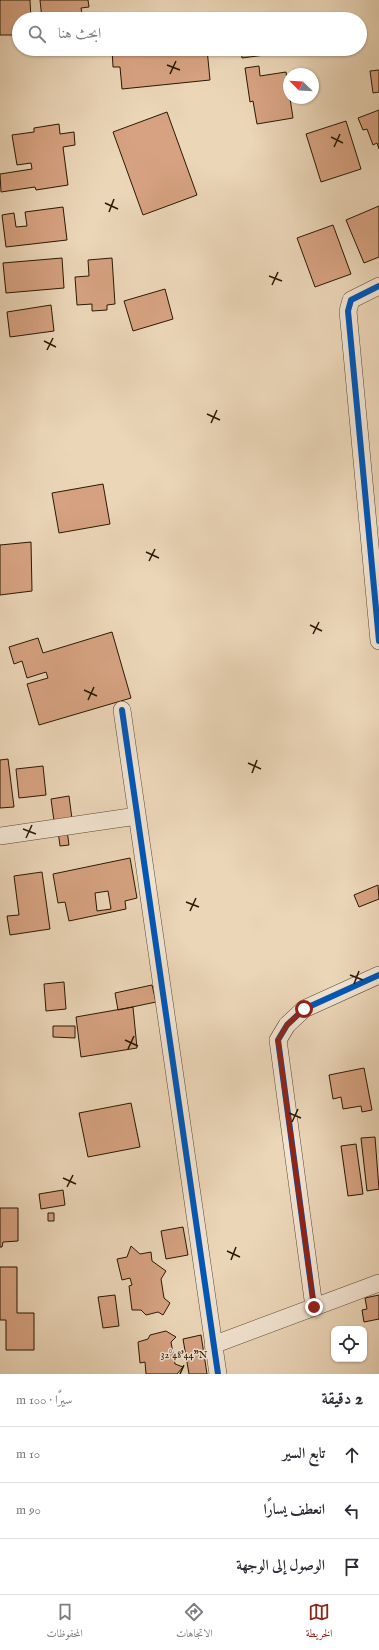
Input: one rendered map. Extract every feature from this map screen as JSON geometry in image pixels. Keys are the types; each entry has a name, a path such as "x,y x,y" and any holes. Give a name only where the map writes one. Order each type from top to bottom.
{"street":[{"path":"379,286 351,300 348,311 379,641"},
{"path":"122,710 218,1374"},
{"path":"0,836 137,816"},
{"path":"314,1307 278,1040 287,1025 304,1009 379,975"},
{"path":"213,1344 379,1283"}],"building":[{"path":"0,0 30,0 31,12 12,12 12,35 0,35"},
{"path":"40,0 88,0 89,7 81,8 82,12 41,12"},
{"path":"112,56 208,56 210,80 122,89 120,67 113,67"},
{"path":"242,56 257,56 242,58"},
{"path":"259,66 260,76 283,72 283,104 291,104 293,118 257,124 253,101 250,102 245,68"},
{"path":"379,70 379,92 373,93 370,71"},
{"path":"379,110 379,149 377,143 373,145 367,129 363,130 358,118"},
{"path":"167,112 197,195 143,215 113,132"},
{"path":"346,121 361,169 321,182 306,134"},
{"path":"59,124 60,134 74,132 75,145 63,147 68,185 36,190 35,187 1,192 0,174 32,169 31,163 17,165 12,135 34,132 34,128"},
{"path":"379,206 379,257 364,263 346,220"},
{"path":"63,207 67,240 6,247 2,215 14,213 16,227 27,226 25,212"},
{"path":"333,225 351,274 315,287 297,238"},
{"path":"62,258 64,288 6,293 3,263"},
{"path":"112,258 115,304 107,305 107,310 92,311 92,304 77,305 75,277 89,276 88,260"},
{"path":"165,289 173,319 133,331 124,301"},
{"path":"51,305 54,331 10,337 7,312"},
{"path":"103,484 110,524 59,533 52,493"},
{"path":"31,542 32,591 0,595 0,545"},
{"path":"112,632 131,698 39,725 27,684 48,678 46,672 27,678 22,661 14,664 9,647 38,638 43,653"},
{"path":"8,759 14,807 0,808 0,760"},
{"path":"43,766 46,795 19,798 16,769"},
{"path":"69,796 72,819 54,821 51,799"},
{"path":"67,830 69,845 60,846 58,831"},
{"path":"130,858 137,898 125,901 126,909 69,921 65,902 58,903 53,874","holes":["108,891 111,909 97,911 95,893"]},
{"path":"42,872 50,929 10,935 7,916 19,915 14,876"},
{"path":"378,885 379,899 359,907 354,895"},
{"path":"64,982 66,1009 46,1011 44,984"},
{"path":"152,985 156,1002 118,1010 115,993"},
{"path":"133,1007 137,1048 81,1057 76,1017"},
{"path":"53,1026 75,1026 75,1038 53,1037"},
{"path":"364,1068 372,1110 362,1112 361,1106 343,1109 341,1097 333,1099 329,1075"},
{"path":"131,1103 140,1147 88,1157 79,1113"},
{"path":"375,1137 379,1189 367,1191 361,1138"},
{"path":"356,1144 363,1194 348,1196 341,1146"},
{"path":"63,1190 65,1205 41,1209 39,1194"},
{"path":"0,1208 18,1208 18,1241 3,1242 2,1247 0,1247"},
{"path":"48,1213 54,1213 54,1221 48,1221"},
{"path":"183,1227 188,1255 166,1259 161,1231"},
{"path":"131,1246 140,1254 151,1252 152,1261 166,1271 161,1279 164,1298 170,1303 163,1315 158,1312 146,1315 141,1310 132,1310 129,1286 132,1285 130,1278 122,1280 117,1259 127,1257"},
{"path":"0,1267 17,1267 17,1313 34,1313 34,1350 6,1350 6,1320 0,1320"},
{"path":"115,1295 119,1326 103,1328 98,1297"},
{"path":"379,1295 379,1319 364,1322 362,1310 367,1309 365,1298"},
{"path":"166,1331 176,1337 171,1342 175,1364 183,1367 177,1374 146,1374 145,1362 140,1363 138,1342 148,1339 150,1335"},
{"path":"201,1335 207,1374 189,1374 183,1339"}],"cycle path":[{"path":"379,286 351,300 348,311 379,641"},
{"path":"122,710 218,1374"},
{"path":"314,1307 278,1040 287,1025 304,1009 379,975"}],"route":[{"path":"304,1009 287,1025 278,1040 314,1307"}]}
